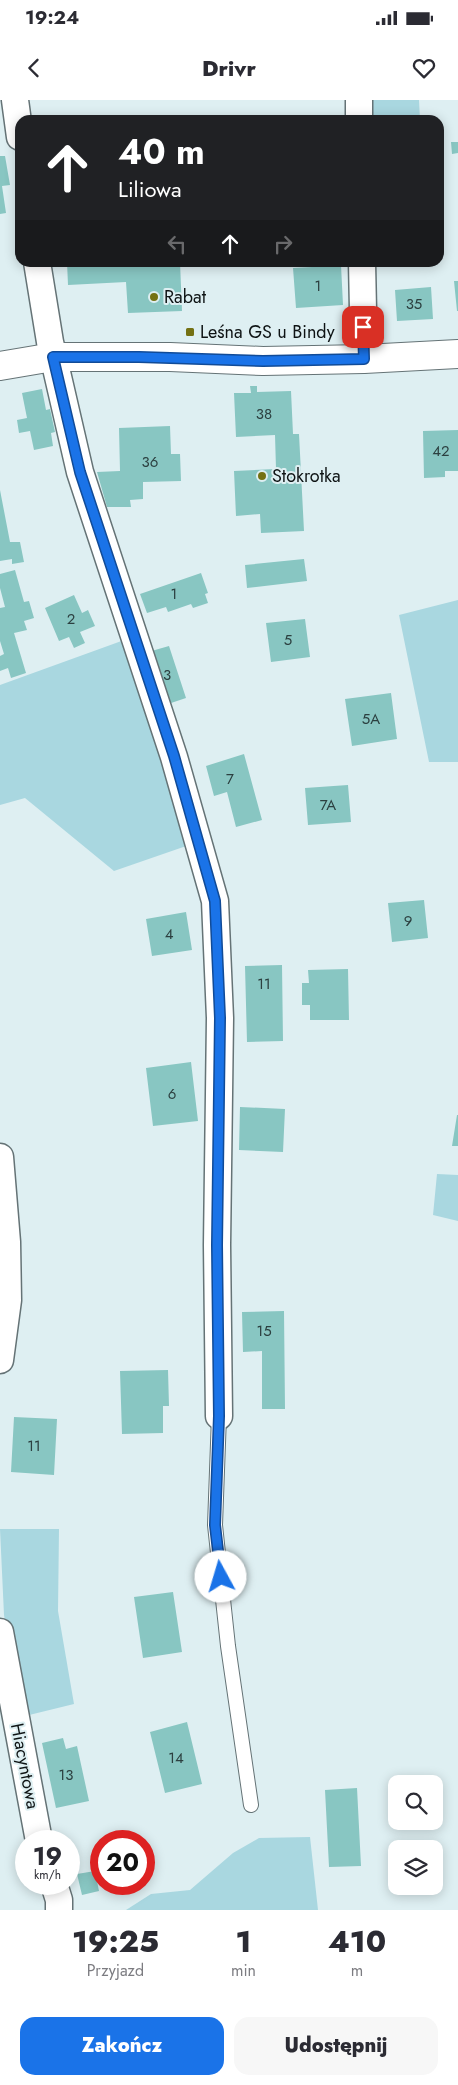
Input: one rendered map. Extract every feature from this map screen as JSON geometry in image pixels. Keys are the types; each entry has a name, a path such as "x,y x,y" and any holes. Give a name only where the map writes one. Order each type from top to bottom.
{"street":[{"path":"15,100 17,115"},
{"path":"358,100 359,115"},
{"path":"38,267 53,357 80,472 174,756 215,901 220,1018 217,1245 219,1416"},
{"path":"362,267 364,359"},
{"path":"0,366 53,357 152,357 263,361 364,359 458,354"},
{"path":"0,1157 8,1242 8,1300 0,1360"},
{"name":"Hiacyntowa","path":"0,1632 37,1830"},
{"path":"57,1895 59,1910"}],"lane":[{"path":"219,1416 215,1525 228,1646 251,1805"}],"shaded area":[{"path":"367,100 419,100 420,115 367,115"},
{"path":"458,600 458,762 429,762 399,615"},
{"path":"127,639 192,844 114,871 25,798 0,805 0,685"},
{"path":"437,1174 458,1175 458,1221 433,1215"},
{"path":"0,1529 59,1529 58,1611 74,1704 21,1717 4,1615"},
{"path":"310,1837 318,1910 126,1910 149,1895 190,1890 233,1853 259,1838"}],"building":[{"path":"451,142 458,142 458,153 452,154"},
{"path":"0,156 5,156 10,185 2,186 6,213 0,214"},
{"name":"Rabat","path":"67,267 180,267 182,311 128,313 126,282 68,285"},
{"path":"341,267 343,305 296,308 293,268"},
{"path":"454,281 458,281 458,311 457,311"},
{"path":"431,287 433,319 397,321 395,290"},
{"path":"250,386 257,386 257,392 291,391 293,434 299,434 304,531 261,533 260,514 236,516 234,471 276,469 275,435 236,437 234,393 251,393"},
{"path":"42,389 46,410 50,409 55,432 51,433 53,446 34,450 30,431 19,433 17,420 27,418 22,393"},
{"path":"170,426 171,454 180,454 181,481 143,482 143,499 130,500 131,507 107,507 97,472 120,471 119,428"},
{"path":"458,430 458,471 445,471 445,477 424,478 423,431"},
{"path":"0,490 10,542 20,542 24,562 12,564 12,559 0,561"},
{"path":"304,559 307,581 247,588 245,565"},
{"path":"15,570 24,602 29,601 34,618 24,621 27,630 14,633 26,673 11,678 8,668 0,671 0,656 4,654 0,641 0,608 5,607 0,588 0,574"},
{"path":"201,573 208,593 205,594 208,603 193,608 191,604 168,612 166,607 147,613 140,594"},
{"path":"74,595 82,613 88,610 95,626 80,632 85,643 74,648 69,637 59,641 45,608"},
{"path":"305,619 310,657 271,662 266,623"},
{"path":"169,646 186,698 165,705 148,652"},
{"path":"391,693 397,739 352,746 345,699"},
{"path":"244,754 262,820 236,827 227,792 214,796 206,766"},
{"path":"348,785 351,822 308,825 305,788"},
{"path":"424,900 428,938 392,942 388,903"},
{"path":"186,912 192,950 152,956 146,919"},
{"path":"282,965 283,1041 247,1042 245,966"},
{"path":"348,969 349,1020 310,1020 310,1005 302,1005 302,983 309,983 308,970"},
{"path":"191,1062 198,1121 153,1126 146,1068"},
{"path":"240,1107 285,1109 283,1152 239,1150"},
{"path":"457,1115 458,1146 452,1146"},
{"path":"284,1311 285,1409 262,1409 262,1351 243,1352 242,1312"},
{"path":"168,1370 169,1406 163,1406 163,1433 122,1434 120,1371"},
{"path":"14,1417 57,1419 54,1475 11,1472"},
{"path":"173,1592 182,1652 143,1658 134,1597"},
{"path":"187,1722 202,1784 165,1793 150,1732"},
{"path":"63,1738 66,1749 77,1746 89,1801 56,1808 42,1743"},
{"path":"357,1788 361,1866 329,1867 325,1790"},
{"path":"90,1872 90,1893 82,1895 80,1874"}],"place":[{"name":"Rabat","path":"154,297"},
{"name":"Leśna GS u Bindy","path":"190,332"},
{"name":"Stokrotka","path":"262,476"}],"route":[{"path":"221,1577 215,1525 219,1416 217,1245 220,1018 215,901 174,756 80,472 53,357 107,356 263,361 364,359 363,327"}]}
